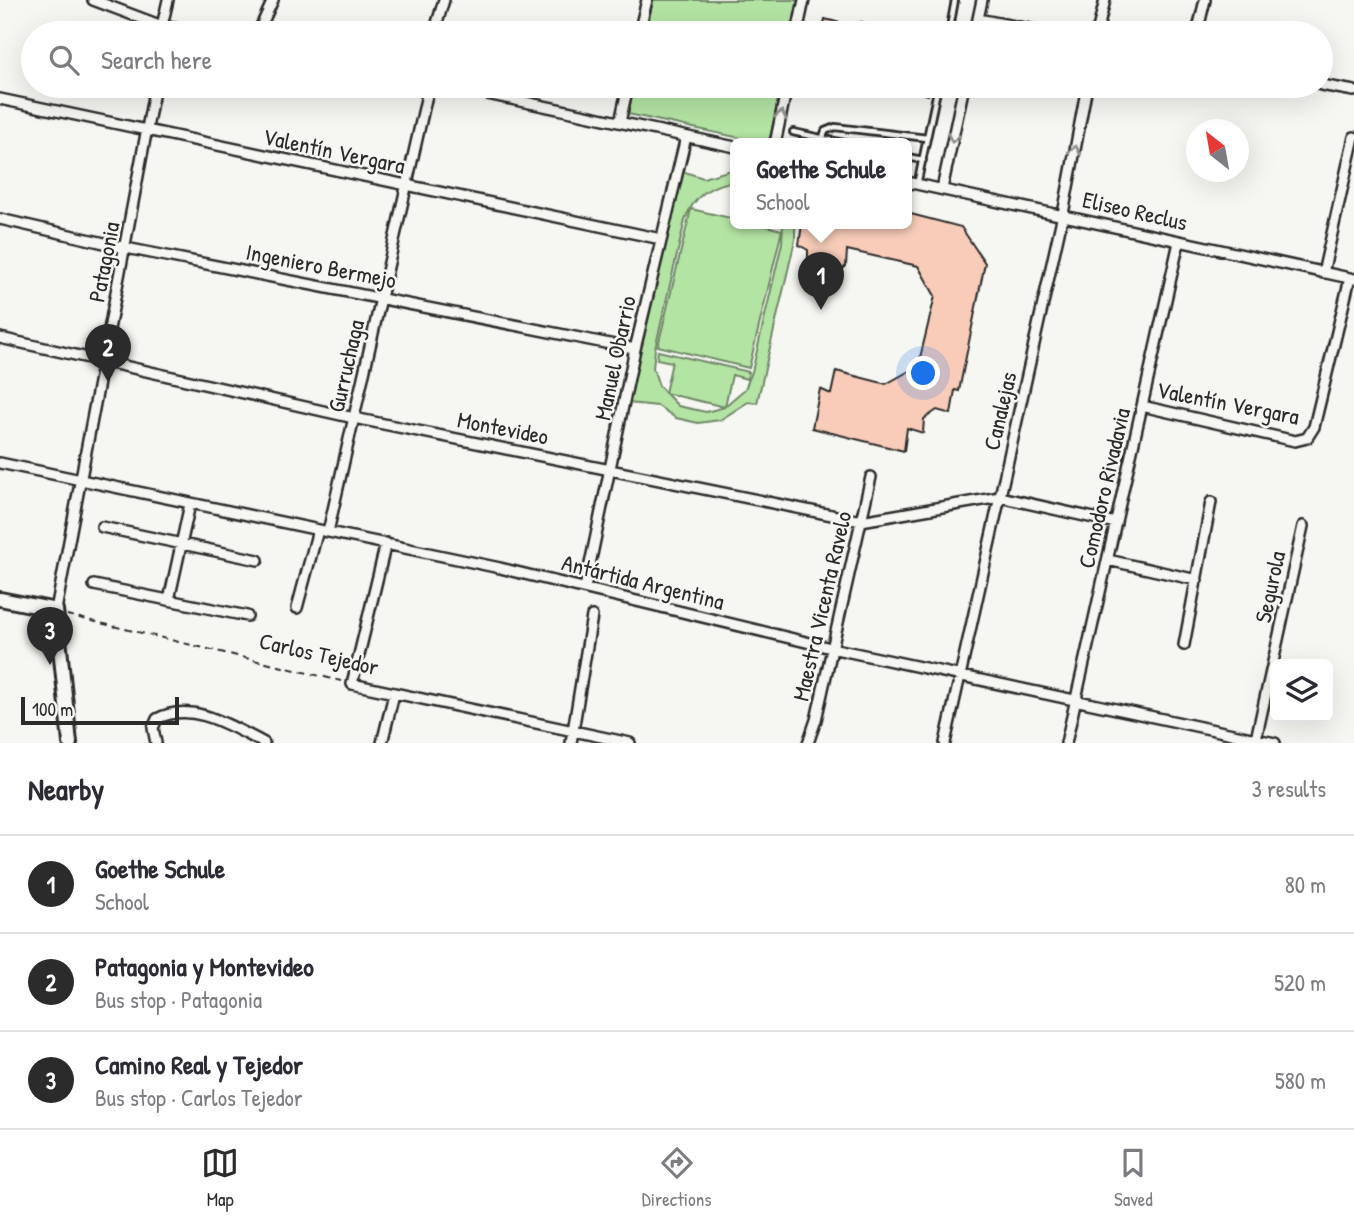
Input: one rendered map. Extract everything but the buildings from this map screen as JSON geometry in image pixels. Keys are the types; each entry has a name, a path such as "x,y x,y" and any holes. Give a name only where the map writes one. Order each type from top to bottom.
{"main road":[{"path":"0,599 56,610 70,743"}],"street":[{"path":"93,0 145,21"},
{"path":"166,21 168,0"},
{"path":"263,21 273,0"},
{"path":"438,21 444,0"},
{"path":"642,21 647,0"},
{"path":"800,21 804,0"},
{"path":"982,0 978,19 988,21"},
{"path":"1100,21 1105,0"},
{"path":"1200,21 1205,0"},
{"path":"1333,87 1354,91"},
{"name":"Patagonia","path":"56,610 83,482 153,98"},
{"name":"Gurruchaga","path":"328,532 426,98"},
{"path":"507,98 730,146"},
{"path":"620,122 625,98"},
{"path":"776,138 785,98"},
{"path":"942,189 961,98"},
{"name":"Canalejas","path":"946,743 1063,214 1085,98"},
{"name":"Valentín Vergara","path":"0,99 661,239"},
{"name":"Manuel Obarrio","path":"585,587 635,349 686,137"},
{"path":"1323,273 1354,137"},
{"name":"Eliseo Reclus","path":"912,183 1352,279"},
{"name":"Ingeniero Bermejo","path":"0,219 126,248 635,349"},
{"name":"Comodoro Rivadavia","path":"1066,743 1179,242"},
{"name":"Valentín Vergara","path":"1142,406 1295,440 1307,438 1314,427 1352,279"},
{"name":"Montevideo","path":"0,338 354,418 861,521 1000,497"},
{"name":"Antártida Argentina","path":"0,463 386,543 585,587 831,648 1275,743"},
{"name":"Maestra Vicenta Ravelo","path":"808,743 871,477"},
{"path":"1000,497 1116,523"},
{"path":"1184,645 1212,502"},
{"path":"169,600 190,504"},
{"name":"Segurola","path":"1256,739 1303,526"},
{"path":"102,527 258,560"},
{"path":"297,608 318,530"},
{"path":"352,684 386,543"},
{"path":"1108,560 1196,580"},
{"path":"94,585 247,616"},
{"path":"571,743 592,616"},
{"name":"Carlos Tejedor","path":"352,684 630,743"},
{"path":"382,743 394,694"},
{"path":"156,743 153,728 157,719 177,711 215,718 264,743"}],"lane":[{"path":"951,21 955,0"},
{"path":"917,184 936,98"},
{"path":"822,138 825,131 835,127 928,138"},
{"path":"793,132 812,138"},
{"path":"912,158 923,160"}],"path":[{"name":"Carlos Tejedor","path":"56,610 74,618 352,684"}],"green space":[{"path":"653,0 799,0 795,21 649,21"},
{"path":"631,98 779,98 770,138 741,138 628,114"},
{"path":"730,170 730,183 718,185 704,193 693,204 685,220 655,349 653,368 659,386 665,392 672,362 657,359 658,351 749,372 747,379 732,375 725,406 745,389 752,372 782,243 783,229 795,229 795,240 757,403 748,402 720,420 698,423 676,418 658,406 628,403 682,171 703,178","holes":["666,393 725,407 706,412 678,406"]},
{"path":"691,209 730,218 730,229 782,230 749,368 658,346"}],"place":[{"name":"Goethe Schule","path":"821,310"},
{"name":"Patagonia y Montevideo","path":"108,382"},
{"name":"Camino Real y Tejedor","path":"50,665"}]}
